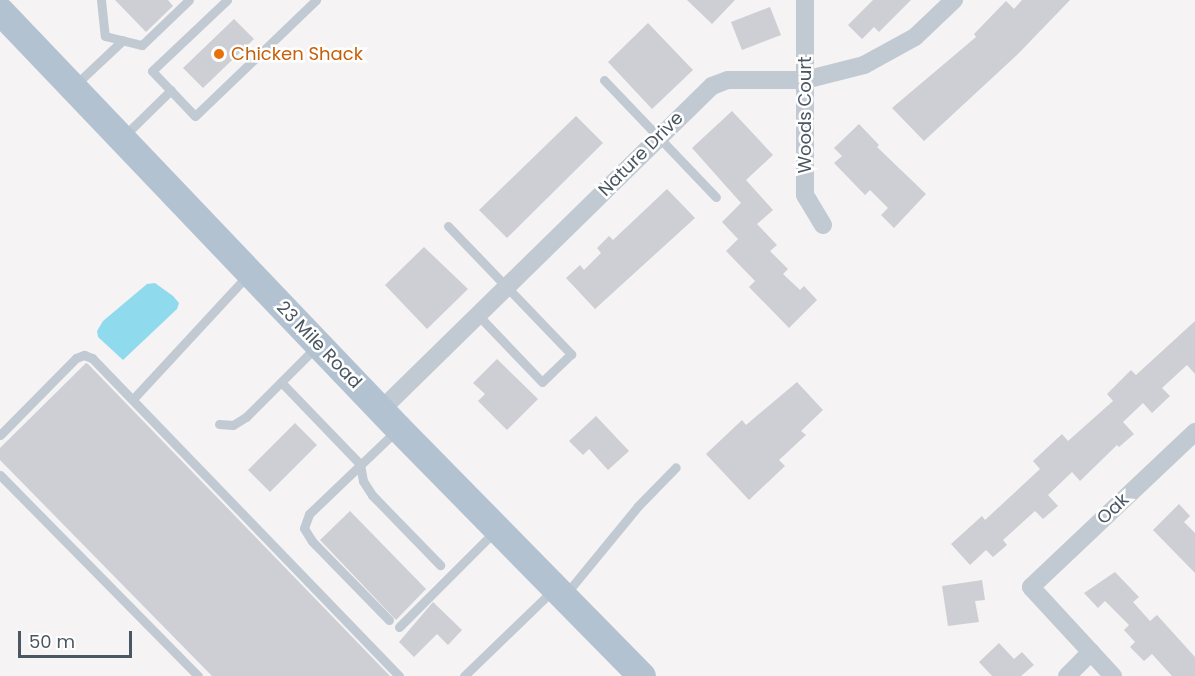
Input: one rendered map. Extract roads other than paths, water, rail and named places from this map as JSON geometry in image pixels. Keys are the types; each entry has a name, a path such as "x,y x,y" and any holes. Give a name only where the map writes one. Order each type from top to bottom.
{"main road":[{"name":"23 Mile Road","path":"0,11 389,419 642,676"}],"street":[{"name":"Woods Court","path":"805,0 805,195 823,225"},
{"name":"Nature Drive","path":"389,419 477,314 702,94 728,80 805,80 843,73 893,53 954,0"},
{"name":"Oak","path":"1091,652 1031,587 1191,442"},
{"path":"1067,676 1091,652 1108,674"}],"lane":[{"path":"101,0 105,36 142,45 189,0"},
{"path":"227,0 152,71 195,116 316,0"},
{"path":"73,87 123,40"},
{"path":"604,80 716,197"},
{"path":"122,138 171,90"},
{"path":"448,226 571,354 542,382 477,314"},
{"path":"133,399 250,273"},
{"path":"219,424 233,425 246,417 319,345"},
{"path":"0,435 84,355 133,399 399,676"},
{"path":"281,382 360,464 363,481 372,495 440,565"},
{"path":"389,419 360,464 309,514 304,528 312,541 389,620"},
{"path":"464,676 559,592 676,467"},
{"path":"0,475 198,676"},
{"path":"399,627 496,529"}],"water":[{"path":"155,283 179,303 177,309 123,360 98,337 97,331 103,321 147,284"}],"place":[{"name":"Chicken Shack","path":"219,54"}]}
